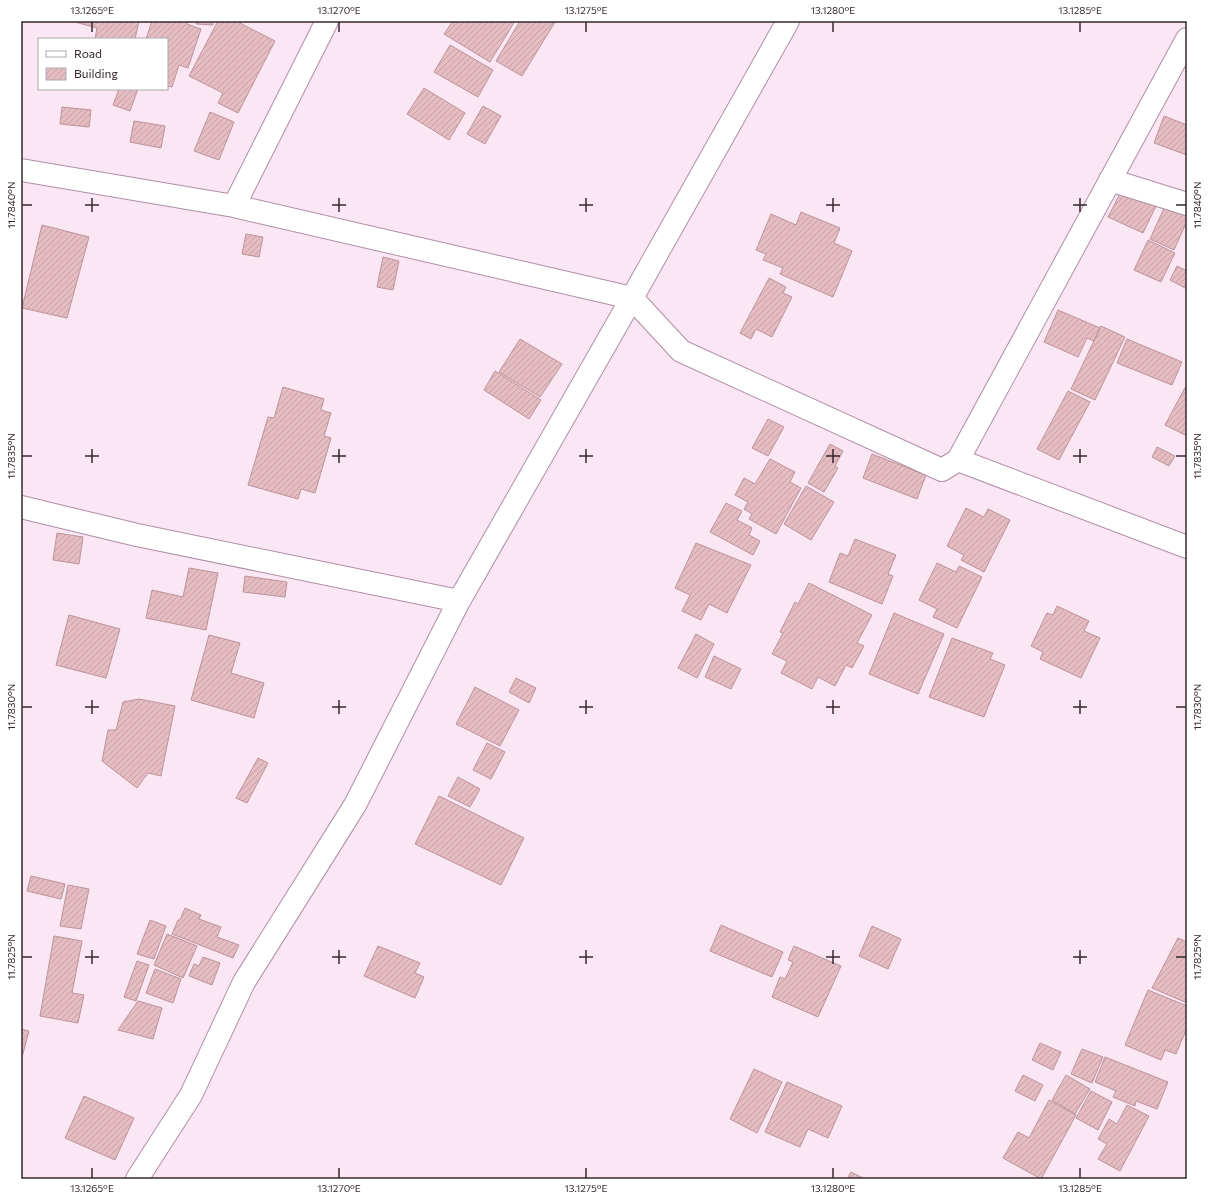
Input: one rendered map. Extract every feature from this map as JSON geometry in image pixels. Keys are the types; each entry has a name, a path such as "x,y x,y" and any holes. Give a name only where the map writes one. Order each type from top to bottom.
{"street":[{"path":"234,206 327,21"},
{"path":"137,1179 191,1095 244,982 354,805 459,601 788,21"},
{"path":"21,170 234,206 632,298 681,351 942,470 958,460 1187,39"},
{"path":"1110,180 1187,204"},
{"path":"958,460 1187,548"},
{"path":"21,507 136,535 459,601"}],"building":[{"path":"139,21 135,38 95,38 97,28 75,22"},
{"path":"152,21 189,21 187,24 201,29 188,68 179,65 172,87 168,86 168,38 146,38"},
{"path":"196,21 213,21 213,25 196,24"},
{"path":"218,21 236,21 275,41 238,113 218,103 223,93 189,76"},
{"path":"453,21 515,21 490,62 444,34"},
{"path":"520,21 555,22 522,76 496,61"},
{"path":"450,45 493,70 478,97 434,72"},
{"path":"424,88 465,113 449,140 407,114"},
{"path":"119,90 138,90 130,111 113,105"},
{"path":"483,106 501,116 485,144 467,134"},
{"path":"62,107 91,110 89,127 60,124"},
{"path":"210,112 234,122 219,160 194,151"},
{"path":"1164,116 1187,125 1187,155 1154,143"},
{"path":"134,121 165,126 161,148 130,142"},
{"path":"1124,186 1158,202 1143,233 1108,217"},
{"path":"1165,206 1187,215 1187,221 1174,250 1150,239"},
{"path":"801,212 840,228 834,243 852,251 833,297 780,274 783,268 763,260 766,254 756,250 771,214 796,225"},
{"path":"42,225 89,237 67,318 22,308"},
{"path":"246,234 263,237 259,257 242,254"},
{"path":"1148,240 1175,253 1161,282 1134,270"},
{"path":"383,257 399,261 393,290 377,287"},
{"path":"1177,266 1187,271 1187,289 1170,280"},
{"path":"769,278 786,287 783,293 792,297 772,337 756,329 751,339 740,333"},
{"path":"1058,310 1100,328 1094,341 1087,338 1078,357 1044,342"},
{"path":"1101,326 1125,337 1095,400 1071,389"},
{"path":"520,339 562,364 540,397 499,372"},
{"path":"1127,339 1182,362 1172,385 1117,363"},
{"path":"495,371 541,400 529,419 484,390"},
{"path":"1187,384 1187,432 1185,435 1165,425"},
{"path":"283,387 324,399 321,410 331,413 324,436 331,438 315,493 301,489 298,499 248,485 268,417 274,418"},
{"path":"1068,391 1090,402 1059,460 1037,449"},
{"path":"768,419 784,427 768,456 752,448"},
{"path":"830,444 843,451 835,466 838,468 824,492 808,483"},
{"path":"1157,447 1175,456 1169,466 1152,457"},
{"path":"872,454 926,475 917,499 863,478"},
{"path":"770,459 795,472 790,482 801,488 776,534 749,519 752,514 744,509 748,502 735,495 744,478 755,484"},
{"path":"806,486 834,502 811,540 784,524"},
{"path":"726,503 742,511 737,520 752,528 749,535 760,541 753,555 710,532"},
{"path":"966,508 984,517 988,509 1010,520 984,572 961,560 964,555 947,546"},
{"path":"57,533 83,537 79,564 53,560"},
{"path":"855,539 896,555 888,574 893,576 882,604 829,582 840,553 848,556"},
{"path":"696,543 751,565 727,613 709,604 701,620 682,611 690,595 675,588"},
{"path":"937,563 956,572 959,566 982,577 957,628 933,617 937,609 919,600"},
{"path":"189,568 218,573 206,630 146,618 152,590 183,597"},
{"path":"245,576 287,582 285,597 243,592"},
{"path":"809,583 872,615 857,643 864,646 852,668 846,665 835,686 818,677 812,689 781,673 787,661 772,654 783,633 780,632 795,602 798,604"},
{"path":"1057,606 1089,621 1084,631 1100,638 1081,678 1040,659 1043,652 1031,646 1047,613 1053,615"},
{"path":"894,613 944,634 918,694 869,674"},
{"path":"69,615 120,629 106,678 56,665"},
{"path":"696,634 714,644 697,678 678,668"},
{"path":"209,635 240,643 231,673 264,683 254,718 191,700"},
{"path":"952,638 993,653 990,659 1005,665 984,717 929,697"},
{"path":"714,656 741,669 731,689 705,677"},
{"path":"516,678 536,688 529,703 509,692"},
{"path":"475,687 519,710 500,746 456,724"},
{"path":"139,699 175,706 161,776 148,773 137,788 102,761 108,730 116,730 123,702"},
{"path":"487,743 505,752 491,779 473,770"},
{"path":"258,758 268,763 247,803 236,798"},
{"path":"458,777 480,789 470,807 448,796"},
{"path":"439,796 524,838 501,885 415,844"},
{"path":"31,876 65,884 61,899 27,891"},
{"path":"68,885 89,889 81,929 60,926"},
{"path":"185,908 201,915 199,919 221,927 217,937 239,945 233,958 172,934"},
{"path":"150,920 166,926 154,959 137,954"},
{"path":"721,925 783,952 772,977 710,951"},
{"path":"872,926 901,939 888,969 859,956"},
{"path":"167,934 197,946 183,978 154,965"},
{"path":"54,936 82,941 72,993 84,995 78,1023 40,1016"},
{"path":"1178,938 1187,942 1187,1003 1152,988"},
{"path":"378,946 420,963 415,973 424,977 415,998 364,976"},
{"path":"794,946 841,966 818,1017 772,997 780,977 785,979 793,962 788,960"},
{"path":"203,957 220,963 212,985 189,976 194,964 199,966"},
{"path":"137,961 149,965 136,1001 124,997"},
{"path":"155,969 181,979 173,1003 146,993"},
{"path":"1148,990 1187,1006 1187,1028 1176,1054 1165,1050 1161,1060 1125,1045"},
{"path":"138,1001 162,1008 153,1039 118,1030"},
{"path":"21,1029 29,1031 21,1061"},
{"path":"1040,1043 1061,1052 1053,1070 1032,1060"},
{"path":"1082,1049 1103,1057 1092,1083 1071,1074"},
{"path":"1105,1057 1168,1082 1157,1109 1136,1101 1135,1106 1113,1097 1116,1091 1095,1082"},
{"path":"754,1069 782,1082 757,1133 730,1119"},
{"path":"1023,1075 1043,1085 1035,1101 1015,1091"},
{"path":"1066,1075 1090,1089 1075,1114 1052,1100"},
{"path":"787,1082 842,1106 828,1138 808,1129 800,1147 765,1132"},
{"path":"1091,1091 1112,1102 1098,1130 1076,1118"},
{"path":"84,1096 134,1118 115,1160 65,1138"},
{"path":"1049,1100 1076,1115 1041,1179 1003,1158 1018,1132 1029,1138"},
{"path":"1127,1105 1149,1116 1120,1171 1098,1159 1107,1144 1098,1139 1109,1119 1117,1124"},
{"path":"851,1172 865,1179 847,1179"}]}
